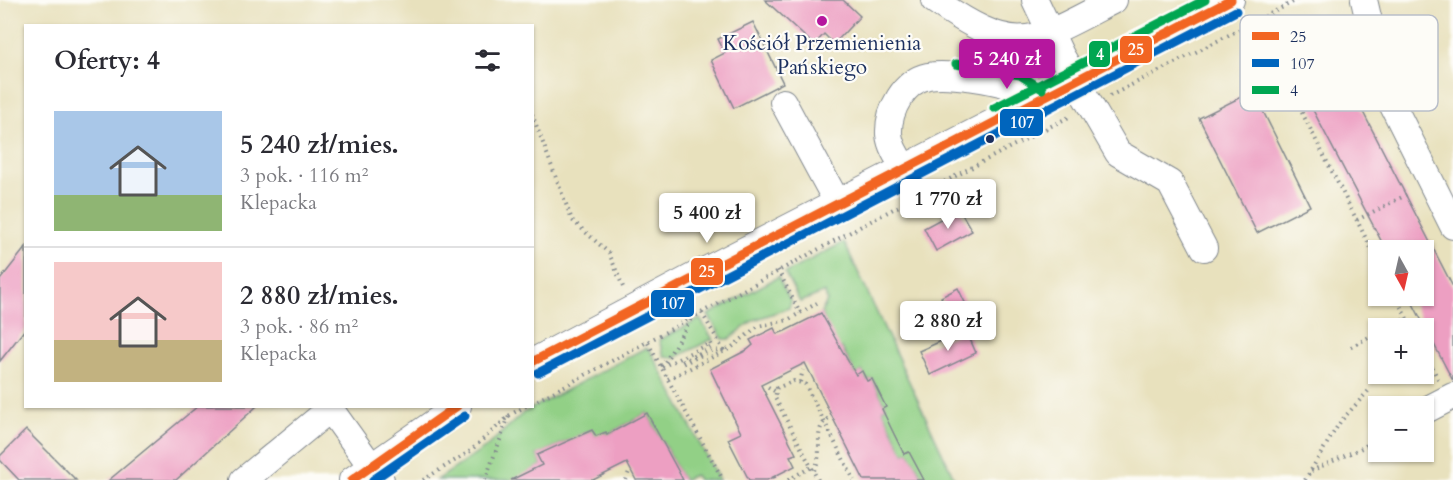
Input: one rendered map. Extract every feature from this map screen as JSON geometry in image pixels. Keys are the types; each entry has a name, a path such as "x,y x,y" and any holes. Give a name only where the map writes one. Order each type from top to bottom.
{"street":[{"path":"934,0 967,23 1010,40 1031,39 1052,33 1114,0"},
{"path":"1035,0 1075,79 1118,153 1170,183 1204,248"},
{"path":"534,361 1035,99 1231,0"},
{"path":"1364,0 1368,15"},
{"path":"904,167 894,152 889,134 891,115 905,92 927,76 954,76 1017,87 1035,99"},
{"path":"783,102 837,202"},
{"path":"1395,111 1453,226"},
{"path":"1434,406 1453,396"},
{"path":"244,480 329,408 368,476 455,408"}],"path":[{"path":"1268,15 1297,0"},
{"path":"534,402 648,343 778,270 1240,29"},
{"path":"1301,111 1368,242"},
{"path":"534,119 572,220 609,253 626,294"},
{"path":"1357,220 1430,183"},
{"path":"778,270 801,313"},
{"path":"668,379 724,351 758,326 788,320 817,303"},
{"path":"1400,306 1407,318"},
{"path":"702,313 724,351"},
{"path":"662,367 691,319"},
{"path":"1350,346 1368,337"},
{"path":"648,343 723,480"},
{"path":"662,367 710,343 712,347 681,362 682,364 713,350 724,351"},
{"path":"800,382 803,370"},
{"path":"818,480 775,398 777,388 795,381 805,384 854,480"},
{"path":"768,387 776,392"},
{"path":"1305,480 1340,422 1371,388"},
{"path":"423,480 469,452 510,415 522,408"},
{"path":"485,480 510,415"},
{"path":"788,480 812,469 819,458 819,428 824,420 832,416"},
{"path":"1310,471 1368,444"},
{"path":"626,480 630,469"}],"green space":[{"path":"844,242 955,480 924,480 909,452 904,454 882,409 886,407 872,379 867,381 862,371 856,375 842,348 839,349 821,313 827,301 825,292 800,302 785,273"},
{"path":"778,277 791,302 789,308 754,320 729,339 723,339 708,315"},
{"path":"700,319 714,341 710,340 675,358 664,357 659,340"},
{"path":"645,348 650,350 719,480 698,480 695,475 683,480 647,413 607,435 606,432 596,436 592,430 537,455 542,465 515,480 437,480 485,448 523,413"}],"building":[{"name":"Kościół Przemienienia Pańskiego","path":"765,0 843,0 860,16 834,44 824,34 814,45"},
{"path":"753,22 783,83 734,108 711,60 725,53 718,39"},
{"path":"1240,98 1240,111 1263,111 1310,206 1257,233 1199,118"},
{"path":"1314,111 1362,111 1429,240 1381,240"},
{"path":"959,209 972,231 936,251 924,228"},
{"path":"24,250 24,331 0,361 0,280"},
{"path":"1434,250 1453,287 1453,381 1434,344 1434,318 1420,318 1414,306 1434,306"},
{"path":"958,288 971,315 954,324 941,297"},
{"path":"821,313 856,375 862,371 867,381 872,379 886,407 882,409 904,454 909,452 924,480 864,480 805,363 761,385 796,454 790,456 795,466 767,480 749,480 728,439 741,433 710,369 747,350 753,345 750,340 774,328 777,334 785,331"},
{"path":"966,330 976,353 930,375 919,351"},
{"path":"196,408 255,408 176,480 109,480"},
{"path":"647,413 683,480 636,480 627,463 593,480 511,480 542,465 537,455 592,430 596,436 606,432 607,435"},
{"path":"26,430 76,480 19,480 0,460 0,456"}],"transit line":[{"name":"4","path":"994,108 1205,0"},
{"name":"25","path":"534,361 1231,0"},
{"name":"107","path":"538,373 1236,11"},
{"name":"4","path":"956,64 1020,75 1042,89"},
{"name":"25","path":"352,480 454,408"},
{"name":"107","path":"373,480 465,416"}],"place":[{"name":"Kościół Przemienienia Pańskiego","path":"822,21"}]}
